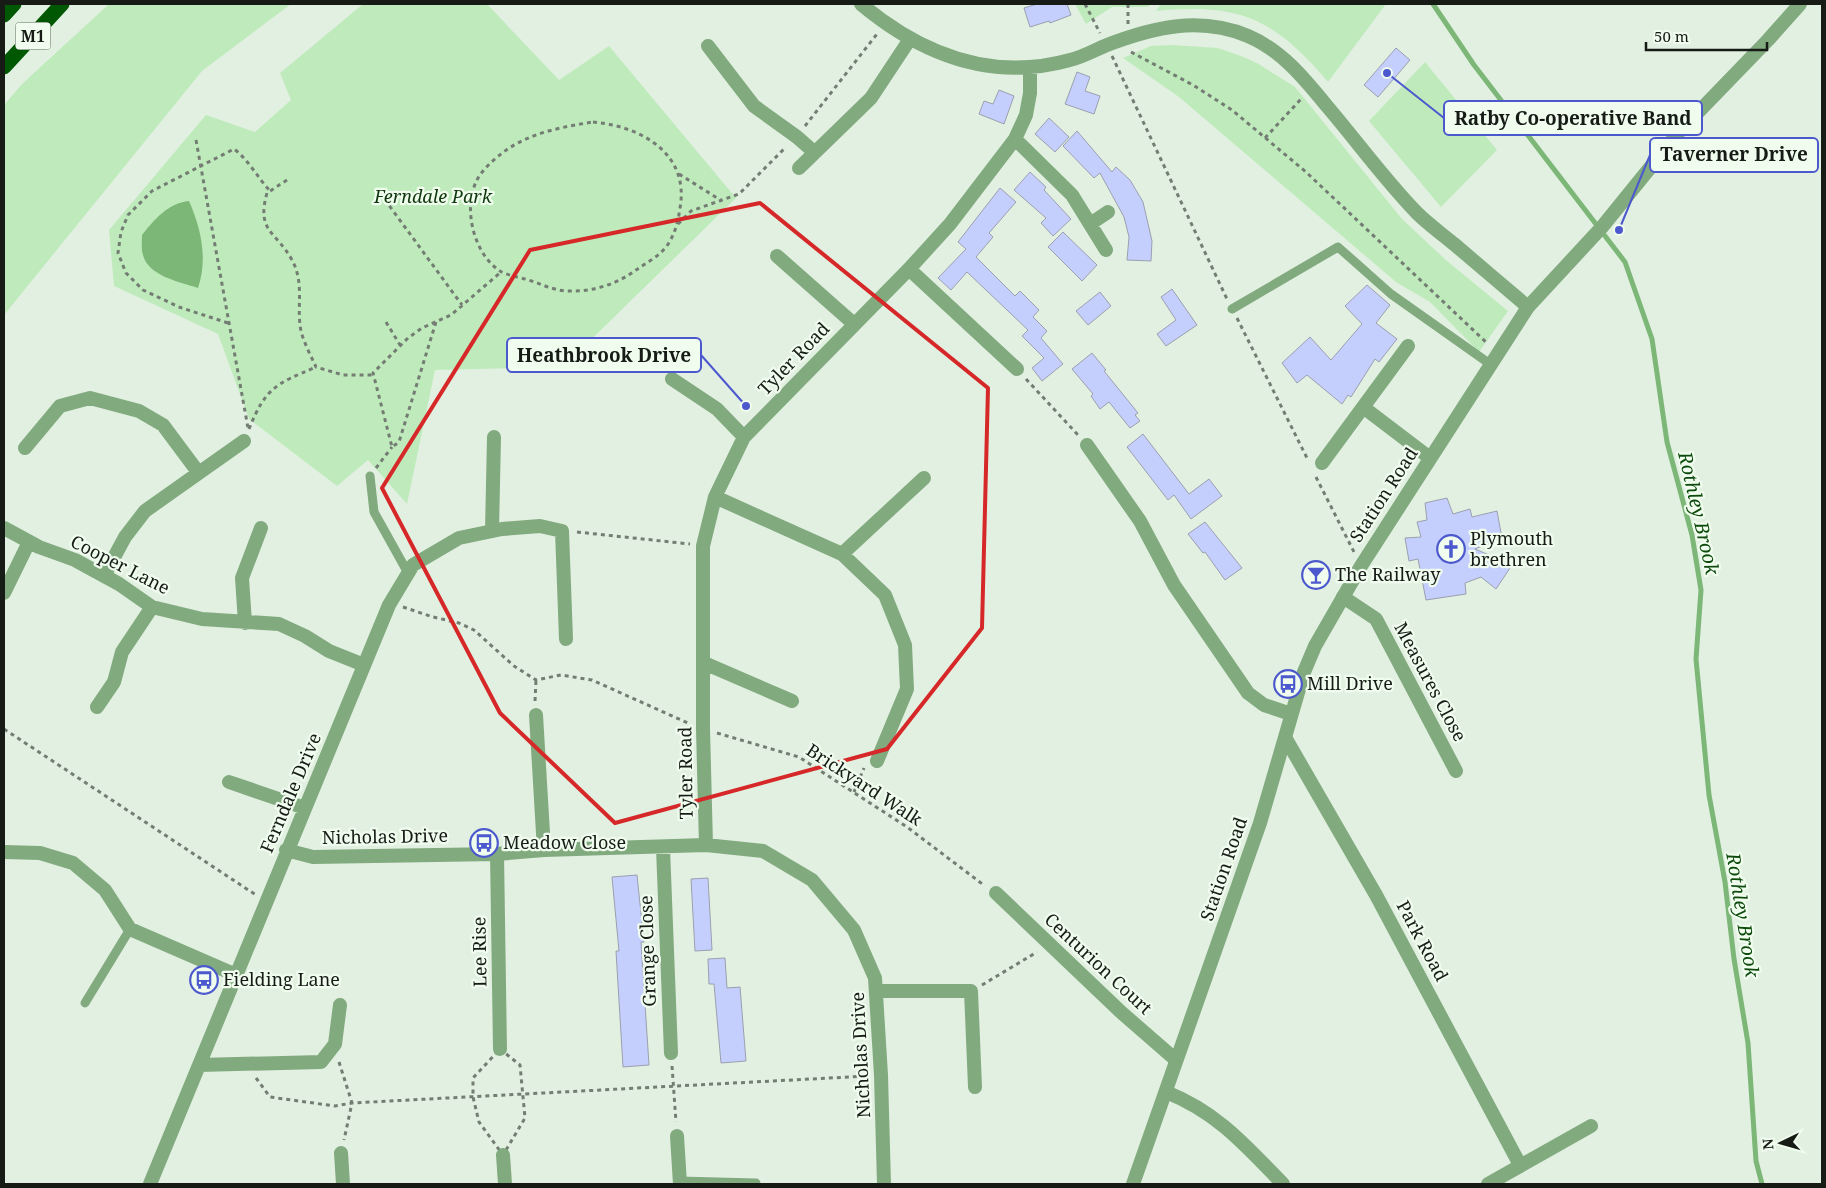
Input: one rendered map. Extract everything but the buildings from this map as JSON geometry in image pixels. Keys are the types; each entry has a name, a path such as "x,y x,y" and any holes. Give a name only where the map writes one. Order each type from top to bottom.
{"highway":[{"name":"M1","path":"4,15 14,4"},
{"name":"M1","path":"4,67 62,4"}],"street":[{"path":"861,4 885,24 910,39 975,65 1001,68 1030,67 1070,60 1148,30 1170,26 1198,24 1222,28 1248,36 1267,46 1287,62 1418,214 1528,307"},
{"name":"Station Road","path":"1134,1184 1260,823 1304,672 1315,646 1343,597 1430,458 1528,307 1602,227 1679,132 1800,4"},
{"path":"799,168 872,98 910,39"},
{"path":"708,46 754,106 797,136 814,152"},
{"name":"Tyler Road","path":"706,845 703,729 703,546 714,497 744,437 909,269 950,224 1015,139 1026,115 1030,93 1030,67"},
{"path":"1015,139 1072,195 1106,250"},
{"path":"1090,224 1108,212"},
{"path":"777,256 854,324"},
{"path":"909,269 1017,369"},
{"path":"1322,464 1408,346"},
{"path":"672,379 716,409 744,437"},
{"path":"26,448 60,406 90,398 139,411 163,426 198,472"},
{"path":"1363,407 1430,458"},
{"path":"104,576 125,537 145,512 246,436"},
{"path":"492,531 494,436"},
{"path":"1087,445 1140,520 1174,585 1248,693 1264,705 1292,714"},
{"path":"842,554 924,478"},
{"path":"714,497 842,554 885,596 905,645 907,689 877,761"},
{"name":"Ferndale Drive","path":"150,1184 286,850 364,665 391,602 413,565 459,538 492,531 540,526 562,531"},
{"name":"Cooper Lane","path":"4,528 29,542 75,560 152,607 202,619 279,624 305,636 329,651 364,665"},
{"path":"245,623 242,578 261,528"},
{"path":"562,531 566,639"},
{"path":"4,593 29,542"},
{"name":"Measures Close","path":"1343,597 1376,619 1456,771"},
{"path":"97,707 114,682 122,652 152,607"},
{"path":"704,663 792,700"},
{"path":"536,714 544,850"},
{"name":"Park Road","path":"1286,739 1376,896 1520,1165"},
{"path":"229,782 305,808"},
{"name":"Nicholas Drive","path":"286,850 313,856 497,854 544,850 663,848 706,845 763,851 812,880 854,930 876,978 882,1074 884,1184"},
{"name":"Grange Close","path":"663,848 671,1053"},
{"path":"4,852 40,853 73,863 105,890 130,929 236,975"},
{"name":"Lee Rise","path":"497,854 500,1049"},
{"name":"Centurion Court","path":"996,893 1047,943 1176,1060"},
{"path":"877,991 971,991 975,1087"},
{"path":"199,1065 321,1062 335,1044 340,1004"},
{"path":"1166,1092 1191,1102 1232,1132 1283,1184"},
{"path":"1488,1184 1591,1126"},
{"path":"677,1136 680,1183"},
{"path":"340,1153 343,1184"},
{"path":"502,1155 505,1184"}],"lane":[{"path":"1232,309 1338,246 1391,294 1490,364"},
{"path":"370,476 374,512 408,573"},
{"path":"85,1003 130,929"},
{"path":"680,1183 756,1183"}],"path":[{"path":"1085,4 1111,44 1216,100 1306,172 1377,241 1430,287 1498,353"},
{"path":"677,224 690,211 740,194 797,136 885,24"},
{"path":"1265,138 1312,89"},
{"path":"593,122 610,123 626,128 655,144 674,163 680,174 681,202 677,224 665,248 655,258 625,278 595,288 568,291 551,289 501,272 478,246 471,216 476,182 502,152 533,136 553,129 593,122"},
{"path":"196,140 246,436"},
{"path":"228,323 179,307 143,290 126,273 118,253 121,232 128,215 152,191 200,165 234,150 243,156 253,172 270,191"},
{"path":"680,174 723,201"},
{"path":"287,180 267,193 262,210 264,220 294,266 300,284 301,332 316,367"},
{"path":"380,193 462,305"},
{"path":"246,436 265,396 283,381 316,367 343,375 372,375 400,345 422,328 450,314 501,272"},
{"path":"386,322 400,345"},
{"path":"370,476 392,447 399,442 436,322"},
{"path":"1017,369 1087,445"},
{"path":"372,375 392,447"},
{"path":"562,531 703,546"},
{"path":"391,602 432,617 459,623 474,630 514,666 536,680 536,714"},
{"name":"Brickyard Walk","path":"536,680 561,675 592,680 703,729 799,757 907,827 996,893"},
{"path":"4,728 266,902"},
{"path":"854,792 866,764 877,761"},
{"path":"971,991 1028,959 1047,943"},
{"path":"335,1044 352,1103 340,1153"},
{"path":"500,1049 520,1065 524,1094 525,1118 502,1155 479,1122 473,1097 473,1078 500,1049"},
{"path":"671,1053 677,1136"},
{"path":"244,1064 270,1097 335,1106 352,1103 673,1087 882,1074"}],"highlighted area":[{"path":"760,203 988,388 982,628 887,749 615,823 500,713 382,488 530,250"}],"green space":[{"path":"109,4 291,4 202,71 4,315 4,105 22,84"},
{"name":"Ferndale Park","path":"363,4 487,4 559,80 609,46 736,198 563,367 435,370 407,504 368,460 337,486 249,419 218,334 114,286 109,230 206,115 255,132 291,100 280,73"},
{"path":"1075,4 1151,4 1148,7 1112,7 1086,24"},
{"path":"1161,4 1386,4 1328,82 1309,60 1290,43 1272,29 1253,20 1233,13 1210,10 1156,11"},
{"path":"1172,45 1218,48 1257,63 1295,87 1402,219 1447,261 1508,311 1479,352 1430,302 1396,282 1179,97 1123,58 1151,46"},
{"path":"1425,62 1497,150 1441,207 1369,121"}],"shaded area":[{"path":"189,201 197,222 202,244 201,277 198,288 158,273 146,262 142,250 142,235 157,218 174,205"}],"waterway":[{"name":"Rothley Brook","path":"1433,4 1474,65 1625,262 1652,339 1667,442 1692,535 1701,590 1696,659 1709,795 1725,882 1734,959 1748,1043 1756,1161 1762,1184"}],"place":[{"name":"Ratby Co-operative Band","path":"1387,73"},
{"name":"Taverner Drive","path":"1619,230"},
{"name":"Heathbrook Drive","path":"746,406"},
{"name":"Plymouth brethren","path":"1451,549"},
{"name":"The Railway","path":"1316,575"},
{"name":"Mill Drive","path":"1288,684"},
{"name":"Meadow Close","path":"484,843"},
{"name":"Fielding Lane","path":"204,980"}]}
